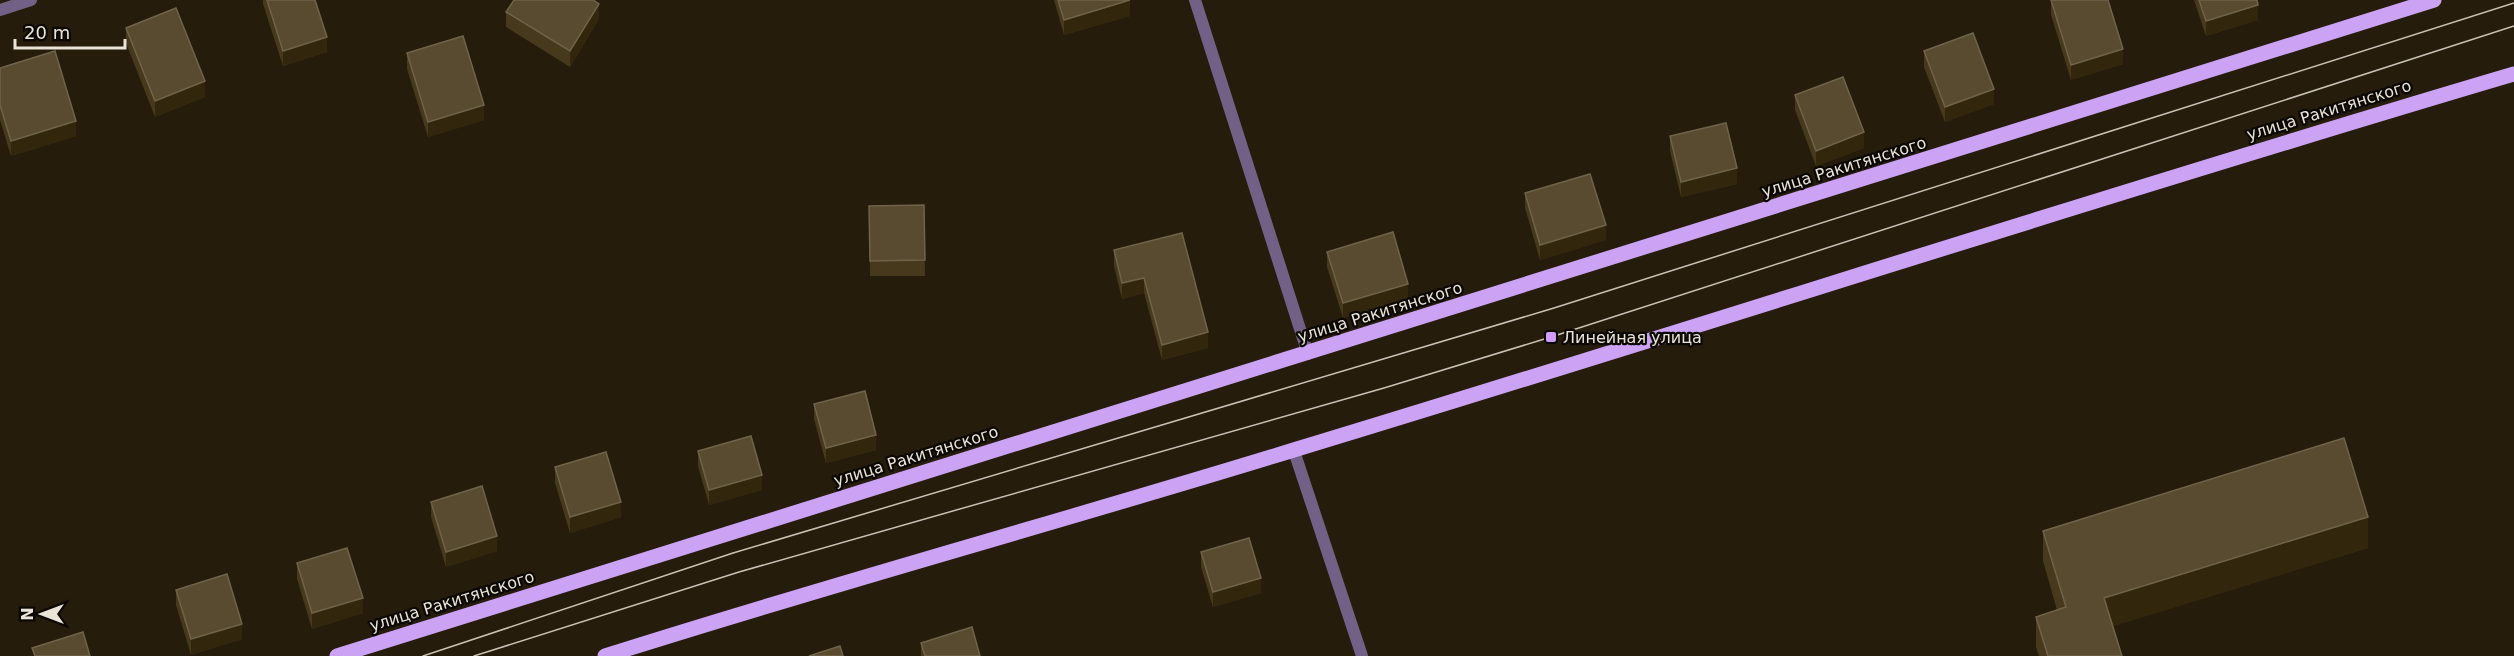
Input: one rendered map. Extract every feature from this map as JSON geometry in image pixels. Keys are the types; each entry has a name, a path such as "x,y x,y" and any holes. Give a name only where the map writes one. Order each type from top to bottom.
{"main road":[{"name":"улица Ракитянского","path":"337,656 2434,0"},
{"name":"улица Ракитянского","path":"605,656 759,607 1294,451 2276,144 2514,74"}],"lane":[{"path":"0,10 31,0"},
{"path":"1195,0 1308,354"},
{"path":"1294,451 1362,656"}],"building":[{"path":"267,0 315,0 327,37 283,51"},
{"path":"514,0 593,0 599,4 570,51 506,12"},
{"path":"1058,0 1130,0 1064,20"},
{"path":"2051,0 2108,0 2123,49 2071,65"},
{"path":"2199,0 2257,0 2258,5 2206,21"},
{"path":"176,8 205,81 155,101 126,28"},
{"path":"1973,33 1994,89 1945,107 1924,51"},
{"path":"463,36 484,105 428,122 407,53"},
{"path":"55,51 76,121 11,141 0,105 0,68"},
{"path":"1843,77 1864,132 1816,151 1795,95"},
{"path":"1726,123 1737,168 1681,182 1670,136"},
{"path":"1590,174 1606,225 1540,245 1525,193"},
{"path":"924,205 925,260 870,261 869,206"},
{"path":"1393,232 1408,284 1343,303 1327,252"},
{"path":"1182,233 1208,332 1162,345 1144,278 1122,283 1114,250"},
{"path":"865,391 876,435 826,448 814,404"},
{"path":"751,436 762,475 709,490 698,451"},
{"path":"2344,438 2368,517 2104,598 2122,656 2048,656 2036,617 2066,607 2043,531"},
{"path":"606,452 621,502 570,517 555,467"},
{"path":"482,486 497,536 446,552 431,502"},
{"path":"1249,538 1261,578 1213,592 1201,552"},
{"path":"347,548 363,598 312,613 297,563"},
{"path":"227,574 242,624 191,639 176,590"},
{"path":"972,627 980,656 925,656 921,643"},
{"path":"83,632 90,656 35,656 32,648"},
{"path":"840,646 843,656 809,656"}],"tram line":[{"path":"423,656 733,553 1554,308 2514,3"},
{"path":"474,656 739,572 1384,388 1551,337 2514,26"}],"place":[{"name":"Линейная улица","path":"1551,337"}]}
